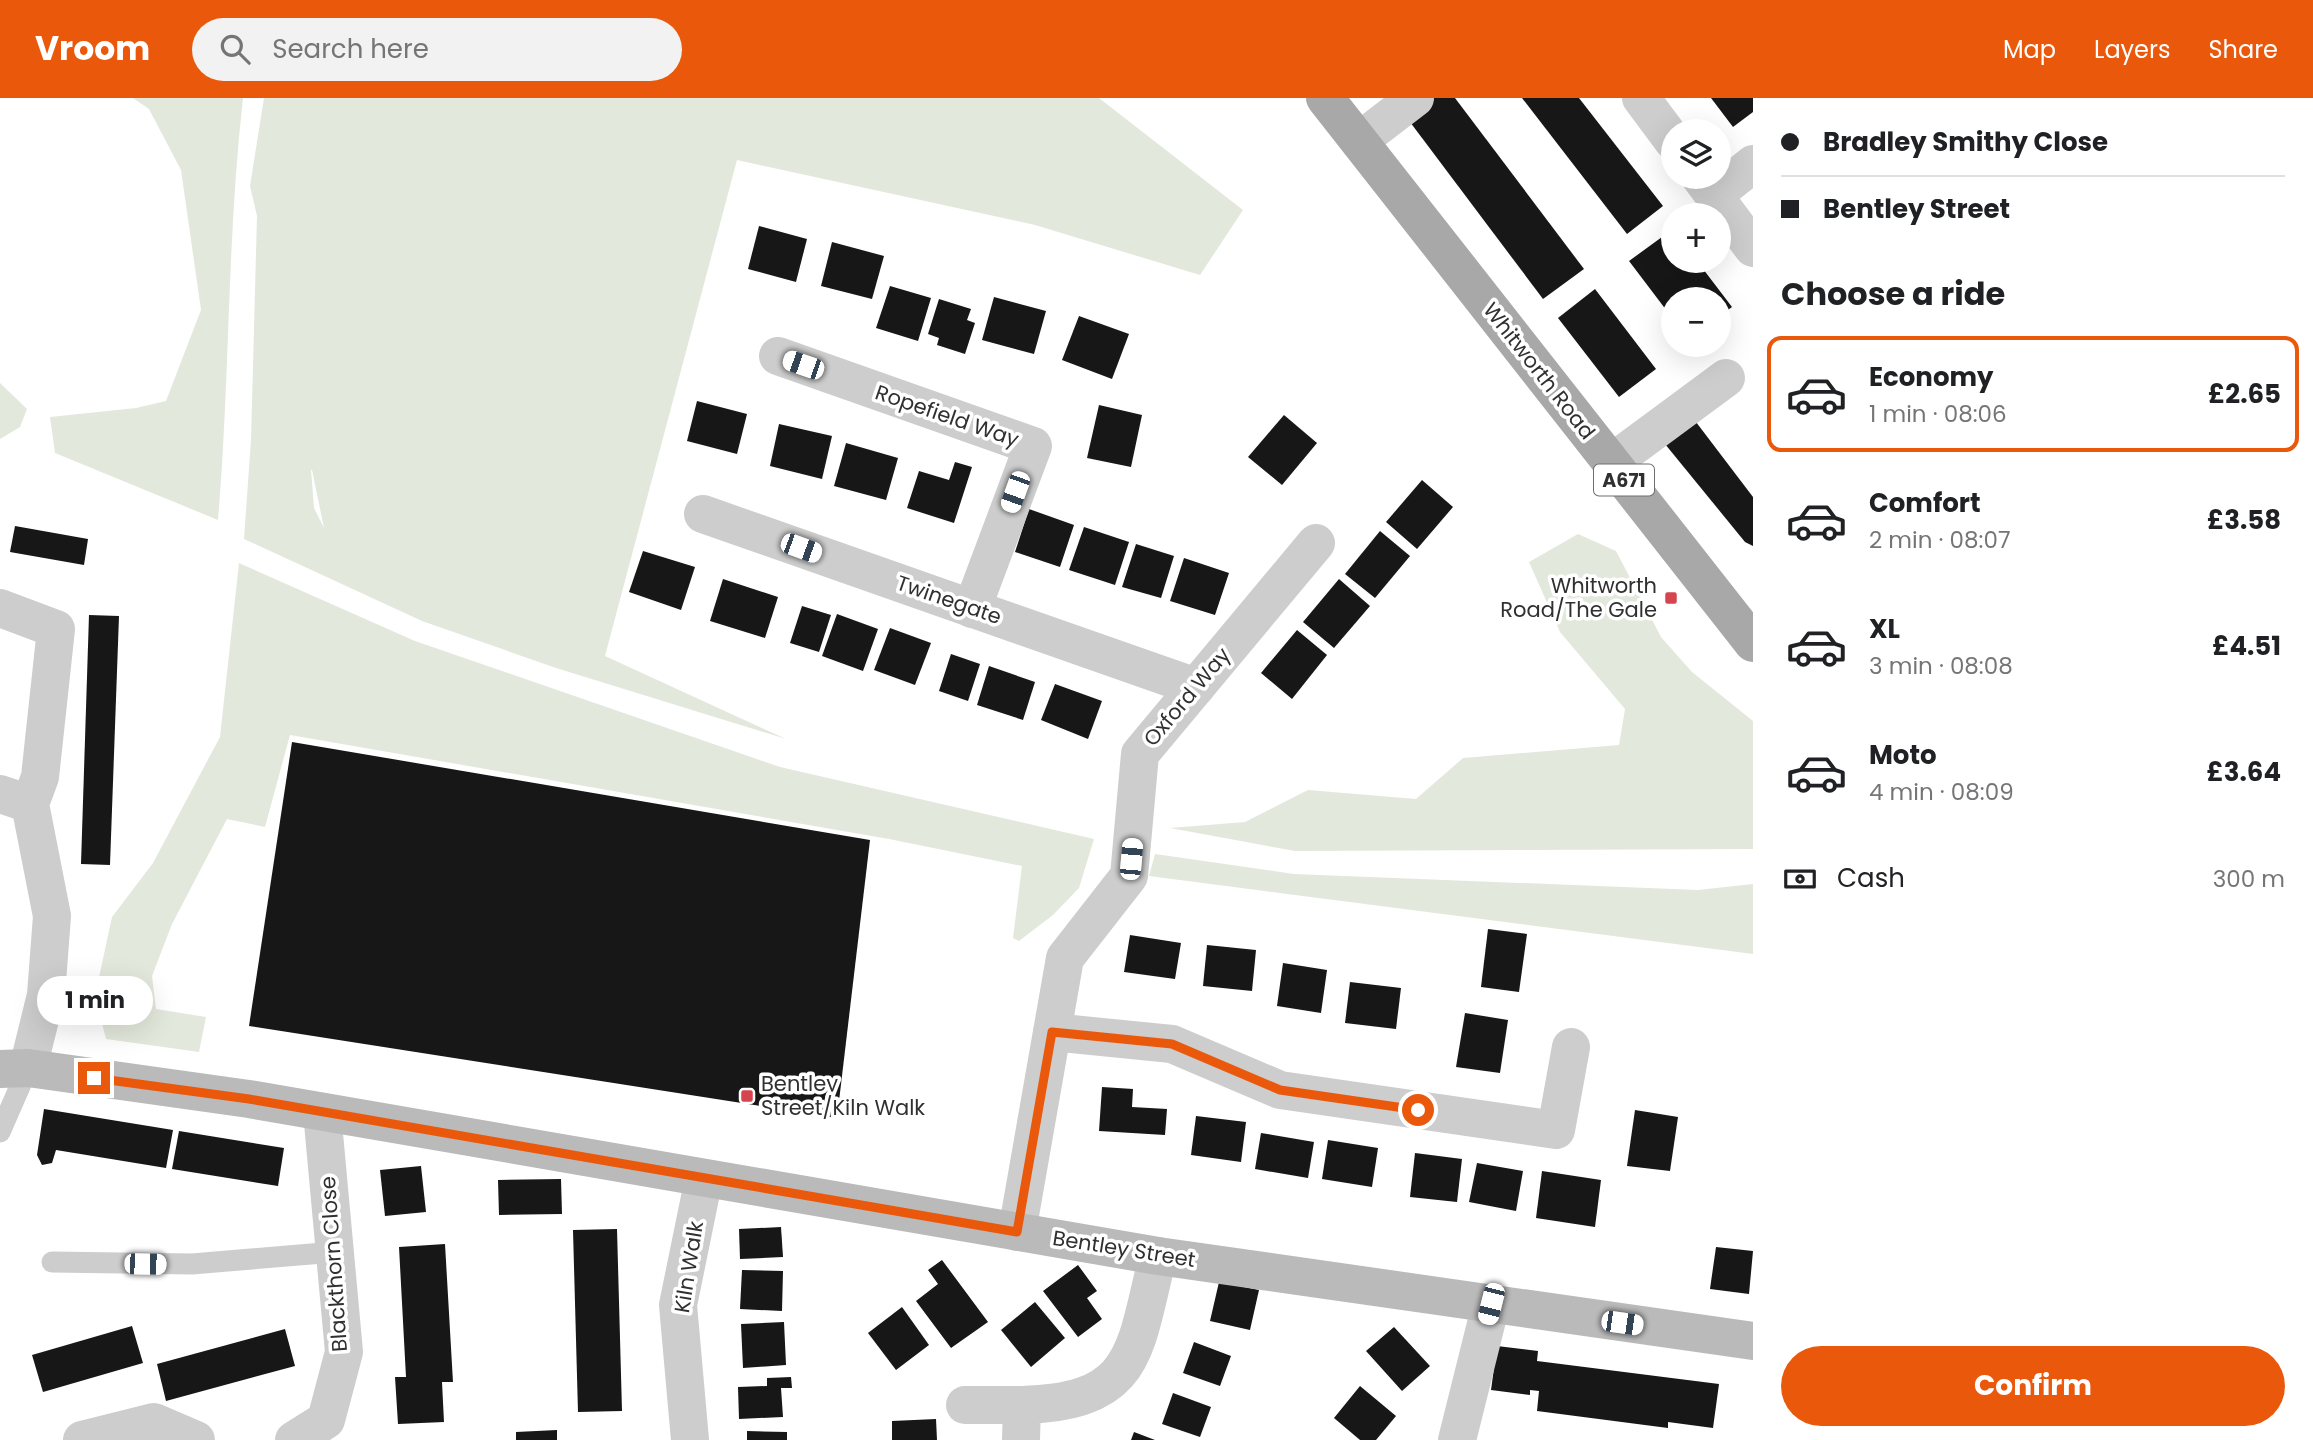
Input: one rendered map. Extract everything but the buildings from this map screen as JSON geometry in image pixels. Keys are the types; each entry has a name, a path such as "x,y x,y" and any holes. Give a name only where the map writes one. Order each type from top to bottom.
{"main road":[{"name":"Whitworth Road","path":"1325,98 1611,463 1747,626"}],"street":[{"path":"1359,141 1415,98"},
{"path":"1641,98 1661,125"},
{"path":"1731,175 1753,164"},
{"path":"1709,189 1753,248"},
{"name":"Ropefield Way","path":"778,356 1033,446 972,608"},
{"path":"1611,463 1726,378"},
{"name":"Twinegate","path":"703,514 1196,687"},
{"name":"Oxford Way","path":"1017,1232 1065,958 1129,876 1140,754 1316,543"},
{"path":"0,608 56,629 40,777 15,799 52,916 46,995 14,1068"},
{"path":"1052,1032 1172,1044 1280,1090 1556,1130 1571,1047"},
{"name":"Bentley Street","path":"14,1068 322,1112 1158,1256 1753,1341"},
{"name":"Blackthorn Close","path":"294,1440 326,1420 344,1352 322,1112"},
{"name":"Kiln Walk","path":"690,1440 678,1305 704,1178"},
{"path":"965,1405 1021,1423 1059,1404 1096,1393 1121,1372 1137,1341 1158,1256"},
{"path":"1457,1440 1491,1304"},
{"path":"82,1440 154,1422 196,1440"}],"lane":[{"path":"0,1132 14,1068"},
{"path":"52,1262 192,1264 335,1252"}],"shaded area":[{"path":"133,98 243,98 234,203 218,520 55,453 50,417 136,408 166,401 201,310 181,170 149,109"},
{"path":"264,98 1099,98 1243,210 1200,275 1035,225 737,160 605,656 786,739 556,668 422,621 244,539 251,440 257,216 250,186","holes":["312,470 324,528 314,508"]},
{"path":"0,383 27,409 20,427 0,439"},
{"path":"1578,534 1616,551 1661,637 1692,672 1753,721 1753,849 1295,851 1170,828 1245,822 1308,790 1416,799 1463,758 1619,745 1625,709 1560,632 1529,562"},
{"path":"239,563 415,641 780,767 1094,839 1079,888 1053,915 1019,941 1013,938 1022,866 889,839 290,735 265,827 227,819 172,924 152,976 156,1009 206,1017 199,1052 106,1039 95,996 112,917 153,863 220,737"},
{"path":"1155,854 1294,874 1698,890 1753,884 1753,954 1149,876"}],"place":[{"name":"Whitworth Road/The Gale","path":"1671,598"},
{"name":"Bentley Street/Kiln Walk","path":"747,1096"}],"route":[{"path":"94,1078 249,1099 1017,1232 1052,1032 1172,1044 1280,1090 1418,1110"}]}
